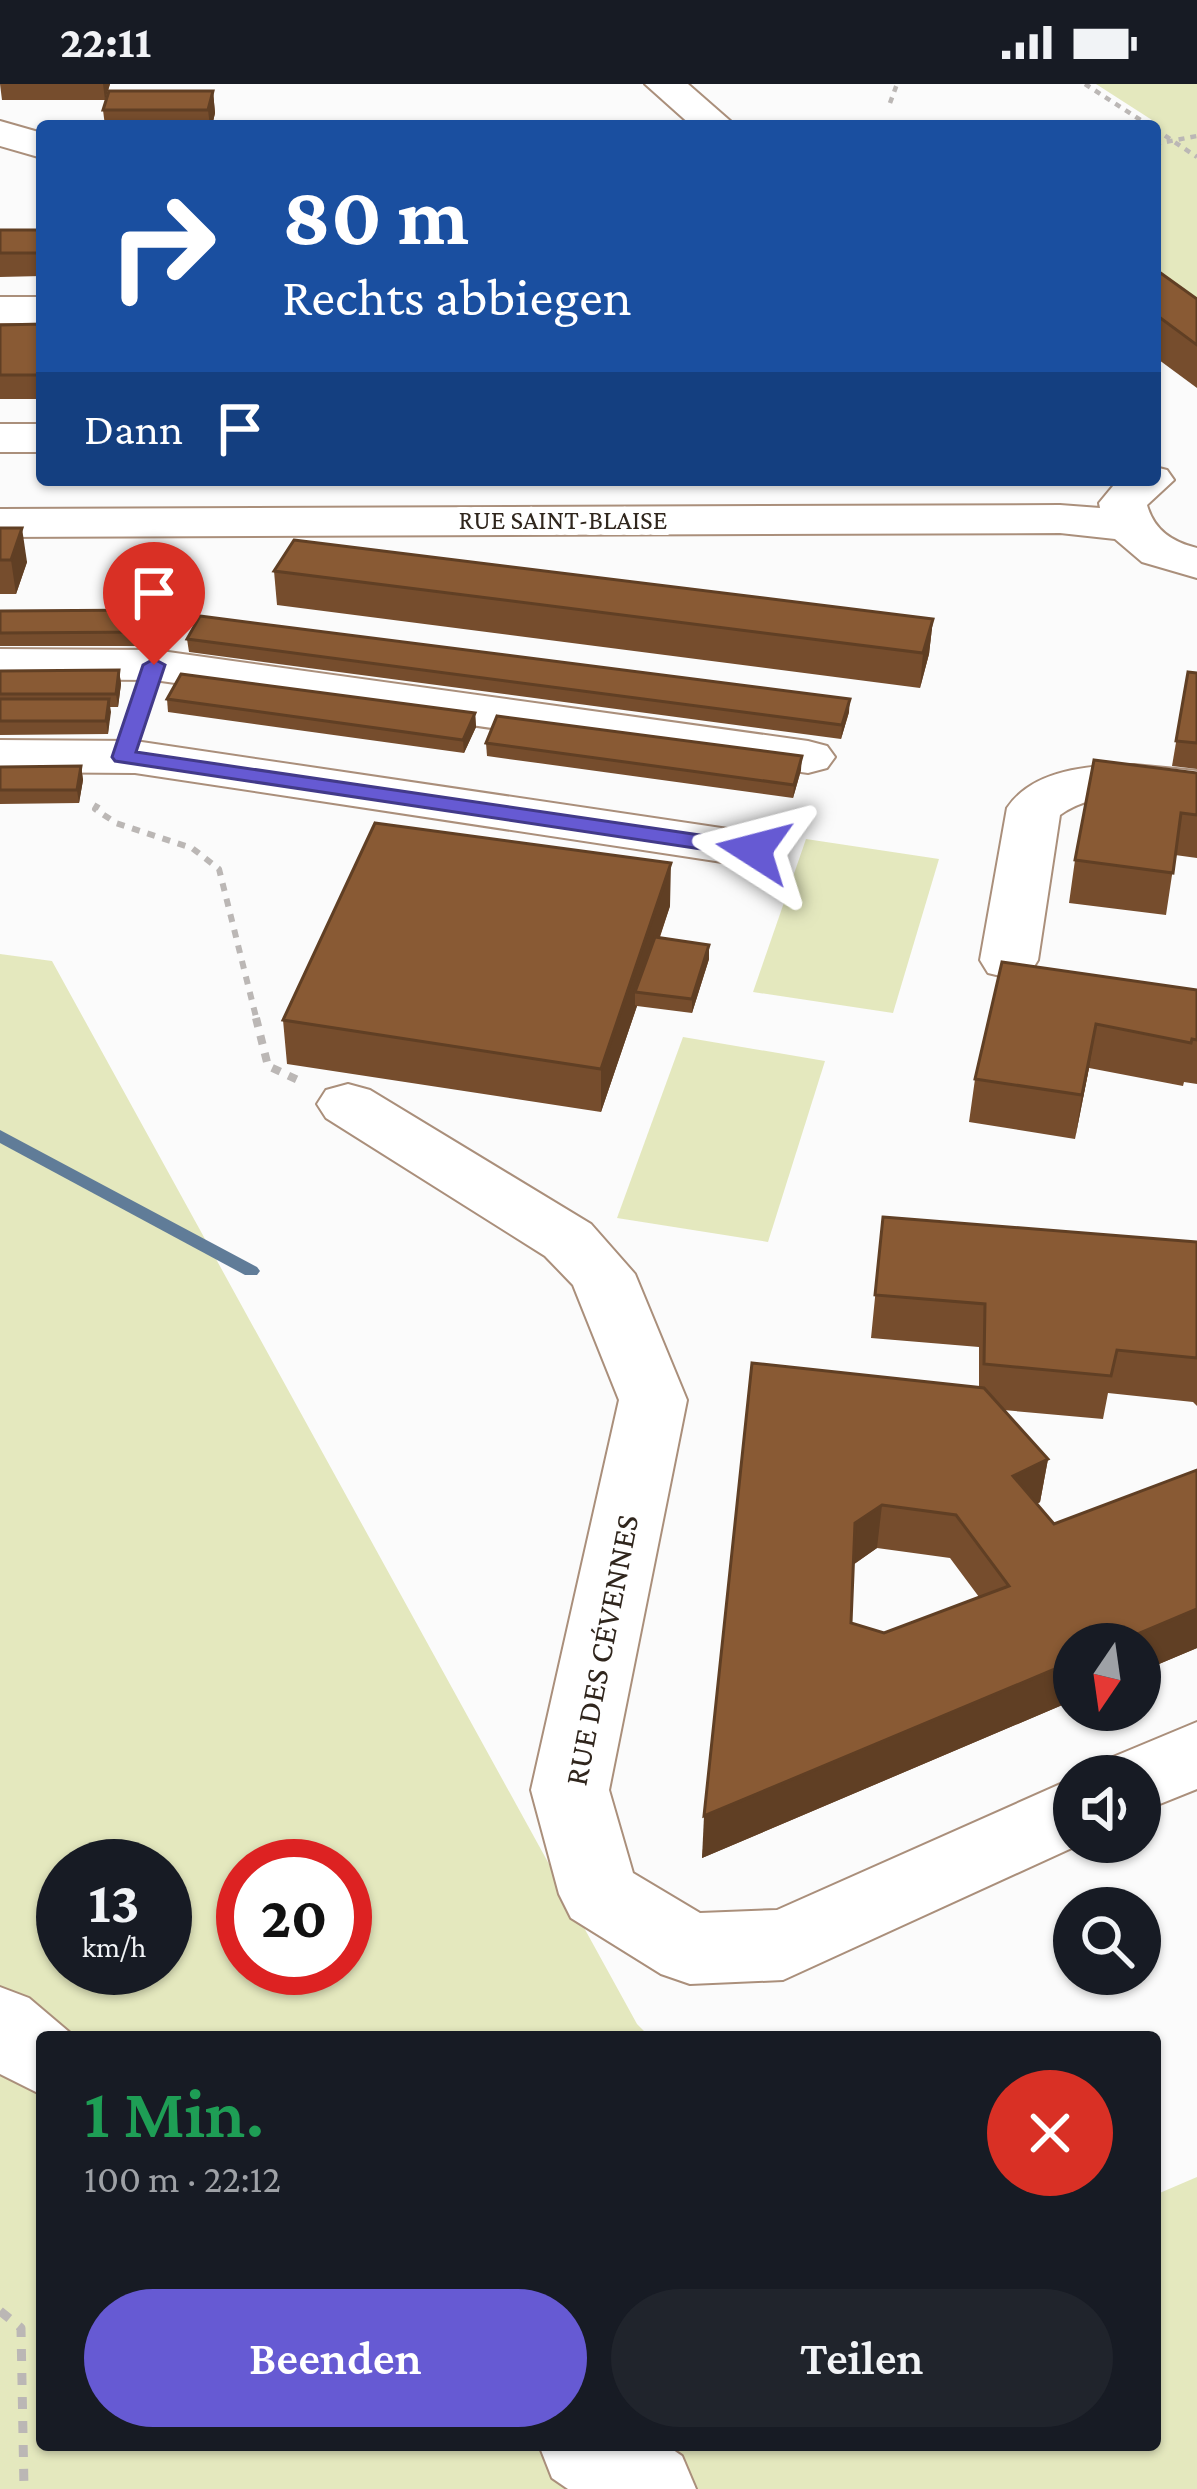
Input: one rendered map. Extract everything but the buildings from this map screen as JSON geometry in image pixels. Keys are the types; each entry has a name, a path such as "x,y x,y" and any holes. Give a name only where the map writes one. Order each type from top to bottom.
{"street":[{"path":"664,84 709,120"},
{"path":"0,133 36,144"},
{"path":"0,310 36,310"},
{"path":"0,438 36,438"},
{"path":"1126,525 1123,503 1138,486"},
{"name":"RUE SAINT-BLAISE","path":"0,524 150,501 385,500 1060,519 1126,525 1146,545 1197,563"},
{"path":"0,664 154,665 808,757"},
{"path":"123,757 154,665"},
{"path":"0,756 123,757 754,850"},
{"path":"1009,960 1034,808 1048,795 1091,783 1197,787"},
{"name":"RUE DES CÉVENNES","path":"348,1103 568,1240 602,1274 653,1400 570,1790 599,1894 690,1949 783,1945 1053,1821"},
{"path":"1161,1770 1197,1754"},
{"path":"0,2024 36,2052"},
{"path":"594,2451 649,2489"}],"path":[{"path":"890,103 897,84"},
{"path":"1085,84 1140,120"},
{"path":"1161,133 1197,157"},
{"path":"1161,143 1197,136"},
{"path":"154,665 184,556"},
{"path":"123,757 95,809 116,823 192,848 219,869 268,1066 348,1103"},
{"path":"0,2311 21,2328 25,2489"}],"green space":[{"path":"1096,84 1197,84 1197,332 1161,306 1161,120 1152,120"},
{"path":"806,839 939,859 893,1013 753,992"},
{"path":"0,954 52,961 644,2031 36,2031 36,2451 1161,2451 1161,2192 1197,2177 1197,2489 0,2489"},
{"path":"683,1037 825,1061 768,1242 617,1218"}],"waterway":[{"path":"0,1136 251,1271"}],"route":[{"path":"154,665 123,757 754,850"}]}
